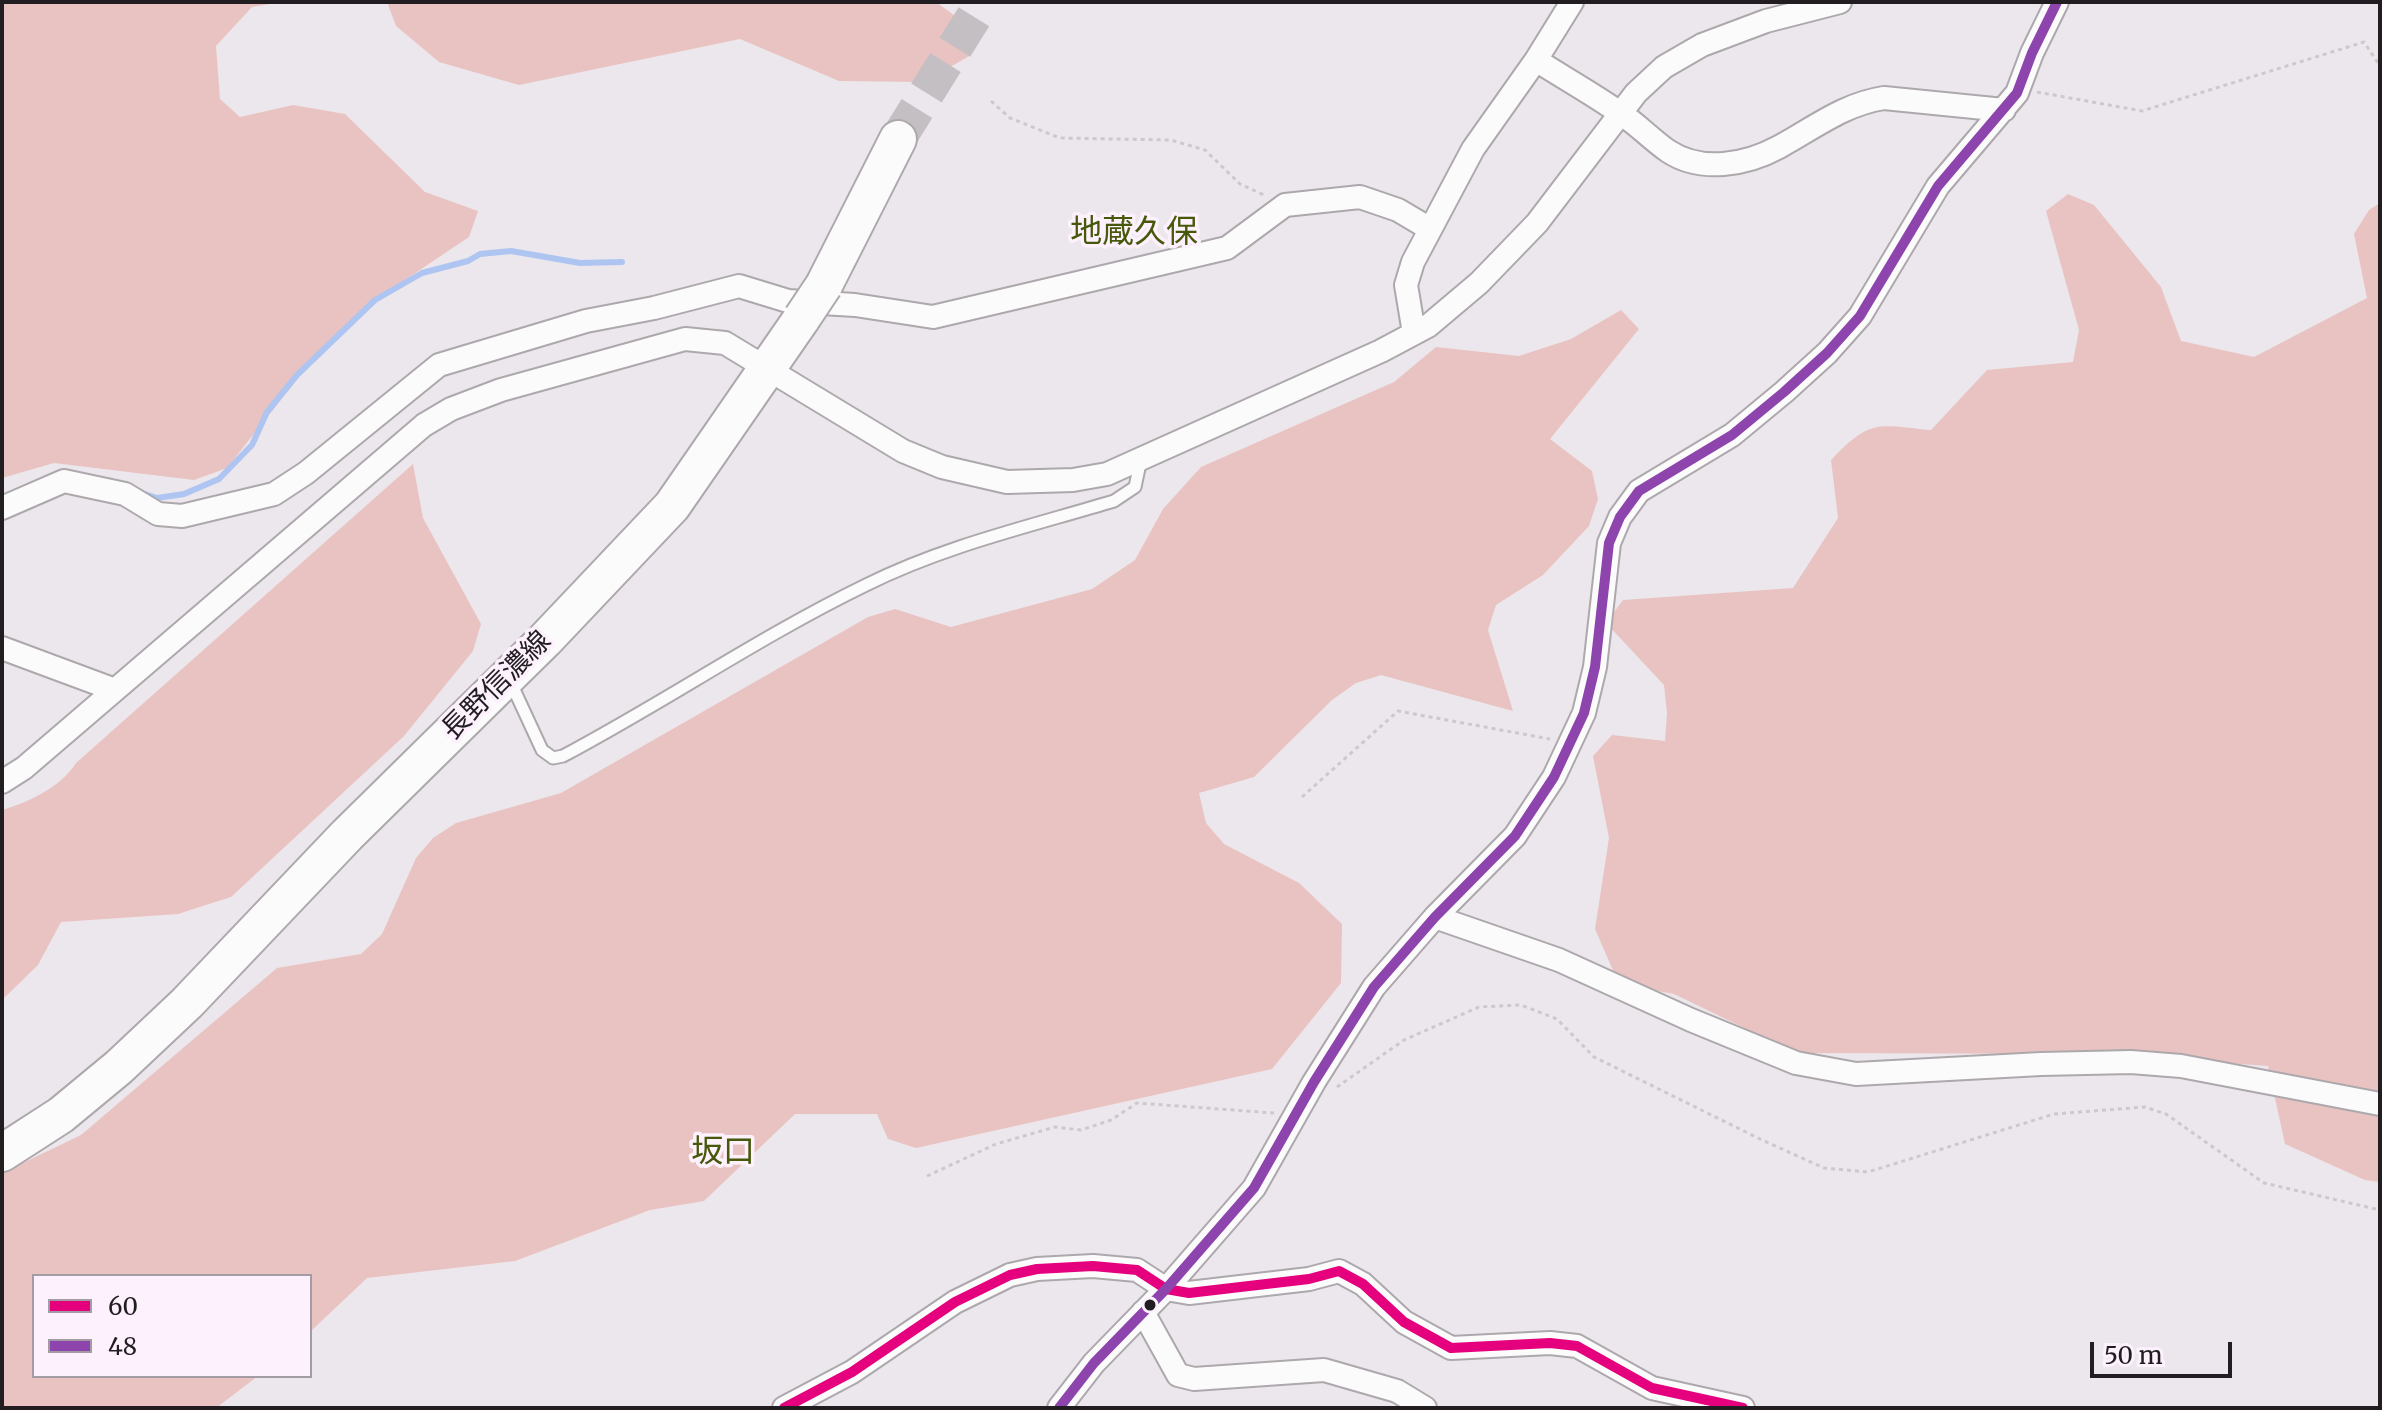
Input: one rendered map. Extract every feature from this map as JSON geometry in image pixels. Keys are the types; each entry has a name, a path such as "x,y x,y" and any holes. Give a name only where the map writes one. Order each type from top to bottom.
{"main road":[{"name":"長野信濃線","path":"2,1153 61,1115 119,1067 187,1003 347,835 508,676 672,506 824,285 898,139"}],"street":[{"path":"2,782 24,768 424,425 451,409 501,390 685,339 725,343 903,451 942,467 1007,482 1073,480 1107,474 1381,351 1428,326 1479,283 1537,223 1636,93 1664,67 1702,45 1766,21 1840,2"},
{"path":"1059,1408 1094,1363 1166,1289 1254,1188 1374,987 1435,917 1515,836 1554,777 1584,713 1595,667 1609,543 1620,517 1639,491 1732,435 1827,353 1860,316 1938,186 2019,89 2032,53 2057,2"},
{"path":"1414,333 1406,285 1413,262 1473,149 1577,3"},
{"path":"1536,60 1621,113 1670,153 1701,164 1751,160 1780,147 1829,117 1867,101 1884,98 2004,110"},
{"path":"2,508 64,481 125,494 158,514 182,516 274,494 306,473 439,365 586,321 654,308 739,286 788,301 855,305 933,317 1227,248 1285,205 1360,197 1398,210 1430,229"},
{"path":"2,648 115,690"},
{"path":"1435,917 1559,960 1691,1020 1796,1063 1856,1074 2131,1062 2181,1066 2380,1104"},
{"path":"784,1408 852,1372 955,1302 1010,1275 1037,1269 1093,1266 1137,1270 1166,1289 1189,1293 1309,1279 1339,1271 1363,1284 1404,1322 1451,1348 1550,1343 1577,1346 1652,1388 1743,1408"},
{"path":"1143,1312 1178,1375 1194,1379 1324,1370 1397,1391 1425,1408"}],"lane":[{"path":"508,676 542,750 553,758 563,756 747,648 867,584 944,552 1114,501 1135,487 1141,458"}],"path":[{"path":"2019,89 2142,111 2364,42 2380,66"},
{"path":"991,101 1010,118 1060,138 1171,140 1205,150 1240,184 1285,205"},
{"path":"1302,797 1398,711 1535,738 1571,741"},
{"path":"1332,1090 1404,1040 1479,1007 1521,1005 1557,1019 1594,1057 1824,1168 1868,1172 2054,1114 2145,1107 2166,1114 2264,1183 2380,1210"},
{"path":"927,1176 996,1144 1055,1127 1081,1130 1111,1120 1137,1103 1295,1115"}],"shaded area":[{"path":"2,2 282,2 252,7 216,46 220,99 240,117 293,105 345,114 425,192 478,211 469,237 372,302 314,358 227,468 194,480 54,463 2,478"},
{"path":"387,2 936,2 969,26 971,55 924,82 839,81 740,39 519,85 439,62 396,26"},
{"path":"2068,194 2094,205 2161,287 2181,341 2254,357 2367,298 2354,234 2369,210 2380,203 2380,1182 2365,1180 2285,1144 2268,1066 2105,1054 1796,1053 1674,994 1619,984 1595,929 1609,838 1593,756 1612,735 1665,741 1667,713 1664,685 1606,623 1623,600 1793,588 1838,518 1831,460 1856,437 1876,427 1886,426 1931,430 1987,370 2073,362 2079,330 2046,211"},
{"path":"1621,310 1639,329 1550,439 1592,471 1598,499 1589,526 1543,575 1496,605 1488,630 1513,711 1381,675 1356,683 1332,700 1254,777 1199,793 1206,823 1224,844 1299,883 1342,924 1341,983 1272,1069 916,1148 888,1139 877,1114 795,1114 704,1201 650,1210 515,1261 367,1278 312,1330 312,1274 32,1274 32,1378 255,1378 216,1408 2,1408 2,1173 81,1135 277,968 361,954 382,934 416,858 433,838 456,823 561,793 868,617 895,609 951,627 1092,589 1135,560 1163,509 1201,467 1394,382 1436,347 1519,356 1571,339"},
{"path":"413,464 423,518 481,624 473,651 404,736 231,897 178,914 61,922 38,965 2,1000 2,810 33,798 62,779 76,763"}],"waterway":[{"path":"142,493 157,498 184,494 219,479 252,445 267,412 297,375 375,300 422,273 468,261 480,254 511,251 580,263 622,262"}],"tunnel":[{"path":"898,139 983,2"}],"transit line":[{"name":"48","path":"1059,1408 1094,1363 1166,1289 1254,1188 1314,1082 1374,987 1435,917 1515,836 1554,777 1584,713 1595,667 1609,543 1620,517 1639,491 1732,435 1784,392 1827,353 1860,316 1938,186 2017,93 2057,2"},
{"name":"60","path":"784,1408 852,1372 955,1302 1010,1275 1037,1269 1093,1266 1137,1270 1166,1289 1189,1293 1309,1279 1339,1271 1363,1284 1404,1322 1451,1348 1550,1343 1577,1346 1652,1388 1743,1408"}],"district":[{"name":"地蔵久保","path":"1134,233"},
{"name":"坂口","path":"723,1153"}]}
